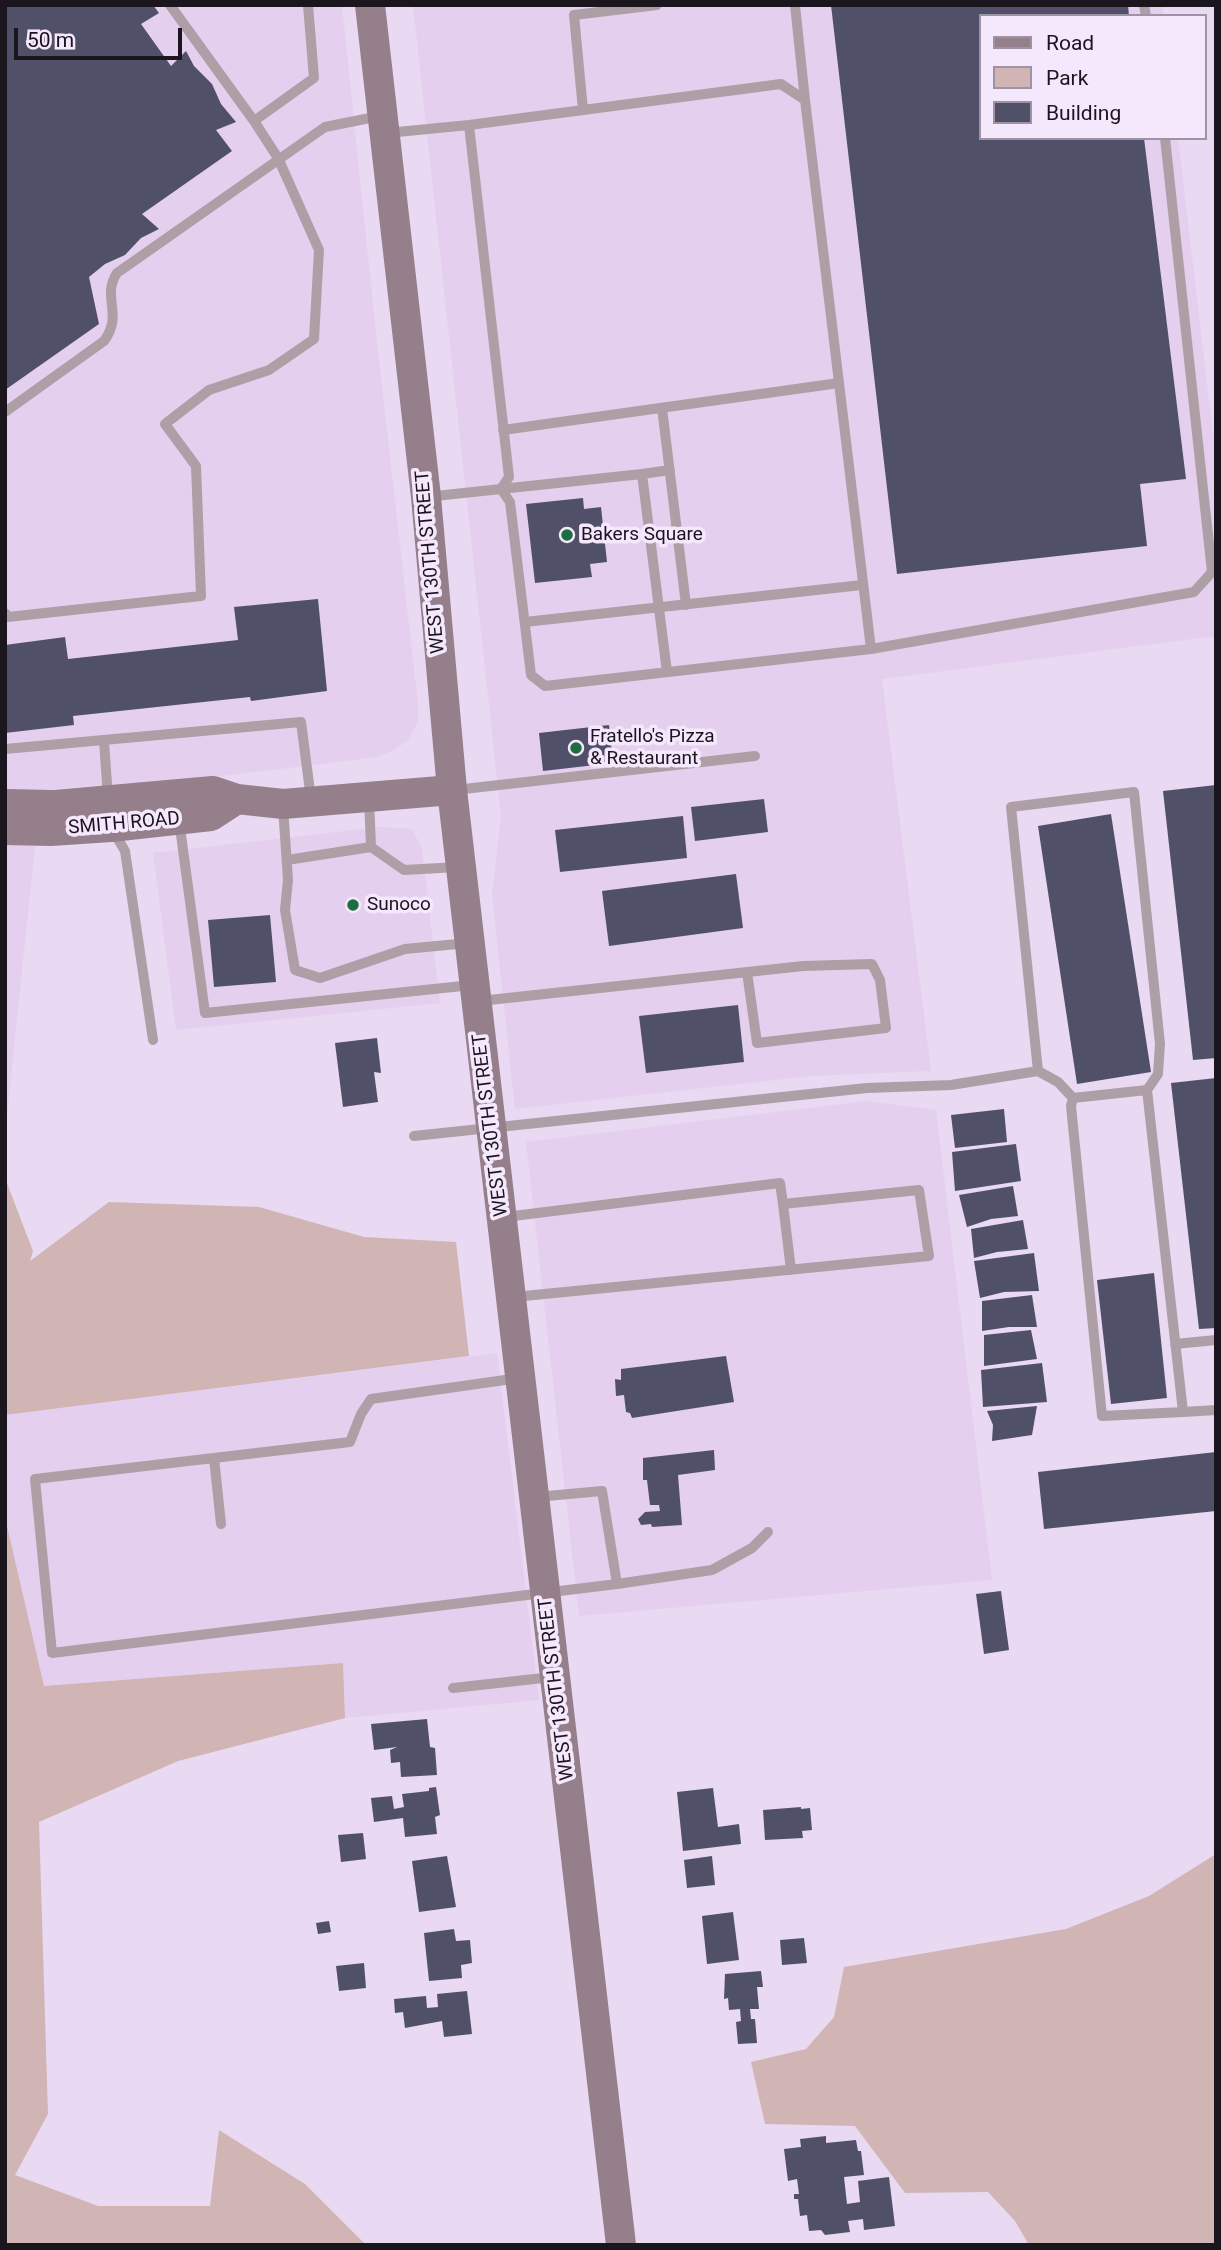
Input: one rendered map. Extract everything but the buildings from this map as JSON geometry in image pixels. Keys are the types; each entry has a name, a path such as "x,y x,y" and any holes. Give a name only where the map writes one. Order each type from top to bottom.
{"main road":[{"name":"WEST 130TH STREET","path":"370,5 426,497 452,790 621,2245"},
{"name":"SMITH ROAD","path":"5,830 51,831 110,814 213,791 237,799 297,803 452,790"},
{"name":"SMITH ROAD","path":"5,804 55,806 110,814 179,819 211,816 237,799"}],"lane":[{"path":"5,613 8,617 201,596 196,466 165,424 209,390 269,370 314,339 318,250 278,158 170,5"},
{"path":"254,121 314,78 307,5"},
{"path":"583,110 574,15 657,5"},
{"path":"795,5 871,649"},
{"path":"5,412 104,341 114,322 110,290 117,273 325,127 469,125 781,84 805,100"},
{"path":"469,125 509,477 501,489"},
{"path":"501,489 510,502 531,675 545,686 871,649 1194,592 1212,572 1165,140"},
{"path":"503,430 839,383"},
{"path":"662,408 686,604"},
{"path":"426,497 670,470"},
{"path":"642,474 667,672"},
{"path":"525,622 862,585"},
{"path":"5,749 301,722 297,803 287,860 285,910 295,970 306,976 320,978 405,950 470,942"},
{"path":"104,741 110,814 125,851 153,1040"},
{"path":"452,790 755,756"},
{"path":"1038,1071 1011,807 1134,792 1160,1044 1158,1074 1147,1090 1183,1412"},
{"path":"369,797 371,847"},
{"path":"179,819 205,1013 803,966 872,964 880,980 886,1028 757,1043 747,972"},
{"path":"287,860 371,847 404,870 461,867"},
{"path":"414,1136 867,1088 951,1085 1038,1071 1058,1082 1073,1098"},
{"path":"1073,1098 1147,1090"},
{"path":"1073,1098 1071,1107 1102,1416 1216,1410"},
{"path":"502,1217 780,1183 792,1270"},
{"path":"511,1297 929,1256 919,1190 783,1204"},
{"path":"1175,1344 1216,1340"},
{"path":"522,1377 371,1399 361,1414 350,1442 35,1479 52,1653 545,1594 712,1570 752,1548 768,1532"},
{"path":"214,1458 221,1524"},
{"path":"535,1497 602,1491 617,1584"},
{"path":"453,1688 555,1677"}],"shaded area":[{"path":"5,5 342,5 418,704 418,722 407,741 394,750 377,757 215,777 5,790"},
{"path":"413,5 1162,5 1164,14 979,14 979,140 1178,140 1216,459 1216,636 882,679 931,1071 811,1076 515,1109 492,895 501,816"},
{"path":"380,827 412,829 422,849 440,1003 176,1030 153,853"},
{"path":"5,842 35,845 5,1136"},
{"path":"867,1101 936,1110 992,1580 579,1616 526,1142"},
{"path":"497,1353 539,1700 345,1718 343,1663 44,1686 5,1517 5,1415"}],"green space":[{"path":"5,1178 33,1251 30,1261 109,1202 259,1207 364,1237 456,1242 469,1356 5,1415"},
{"path":"5,1517 44,1686 343,1663 345,1718 178,1761 39,1822 48,2114 15,2175 98,2206 210,2206 219,2130 305,2184 366,2245 5,2245"},
{"path":"1216,1854 1216,2245 1029,2245 1015,2221 988,2192 905,2193 855,2126 765,2124 751,2062 806,2049 834,2017 844,1967 1066,1929 1149,1896"}],"place":[{"name":"Bakers Square","path":"567,535"},
{"name":"Fratello's Pizza & Restaurant","path":"576,748"},
{"name":"Sunoco","path":"353,905"}]}
